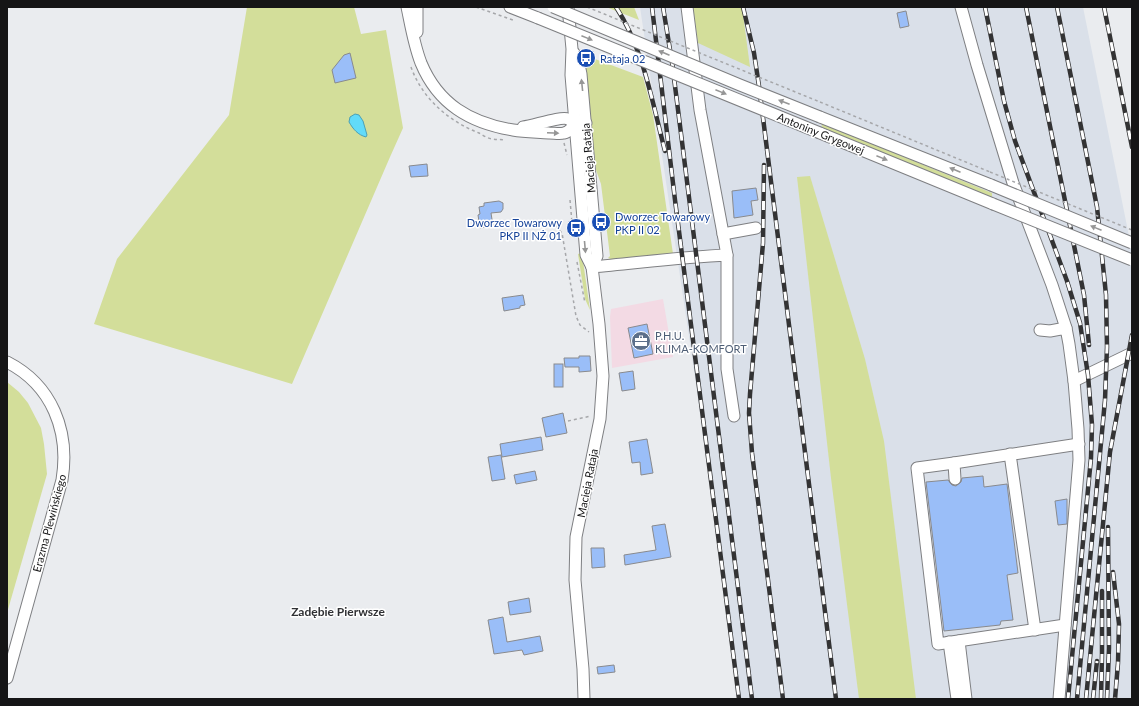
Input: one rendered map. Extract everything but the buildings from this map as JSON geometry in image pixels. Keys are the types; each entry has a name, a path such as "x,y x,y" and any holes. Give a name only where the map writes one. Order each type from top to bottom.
{"street":[{"path":"406,7 418,52 428,77 437,91 467,116 481,123 500,128 529,132 563,133 570,131 581,124"},
{"path":"417,7 418,52"},
{"name":"Antoniny Grygowej","path":"510,7 1132,260"},
{"name":"Antoniny Grygowej","path":"553,7 740,85 1132,243"},
{"name":"Macieja Rataja","path":"568,7 572,49 571,75 581,124 586,255 592,267 602,362 601,414 576,537 575,580 583,669 584,699"},
{"path":"687,7 700,110 727,255 727,369 734,416"},
{"path":"960,7 1013,183 1052,285 1070,344 1079,444 1078,477 1059,699"},
{"path":"723,234 756,228"},
{"path":"592,267 696,256 727,255"},
{"path":"1040,330 1050,331 1066,328"},
{"path":"1074,381 1132,353"},
{"name":"Erazma Plewińskiego","path":"7,362 21,370 33,381 50,403 56,415 62,434 64,455 62,480 7,678"},
{"path":"1065,626 938,644 917,468 1079,444"},
{"path":"1010,454 1035,630"},
{"path":"954,463 955,479"},
{"path":"954,642 957,699"},
{"path":"954,642 966,699"}],"path":[{"path":"476,7 517,21"},
{"path":"587,7 1132,230"},
{"path":"464,122 469,125"},
{"path":"557,225 558,229 562,233 578,322 592,334"},
{"path":"568,421 601,414"}],"shaded area":[{"path":"640,7 1083,7 1132,251 1132,699 739,699 696,384"},
{"path":"663,299 673,357 612,368 611,309"}],"green space":[{"path":"247,7 354,7 361,34 386,30 403,128 292,384 94,324 117,259 229,115"},
{"path":"606,7 634,7 639,20"},
{"path":"693,7 742,7 750,67 698,43"},
{"path":"587,56 643,77 653,115 673,254 613,260 608,258 610,256 601,184 596,170 585,65 588,65"},
{"path":"821,123 992,193 992,197 823,129"},
{"path":"810,176 865,359 884,441 916,699 859,699 831,478 797,177"},
{"path":"581,253 590,310 585,299 578,254"},
{"path":"7,382 19,392 28,403 41,428 47,474 7,613"}],"water":[{"path":"355,114 359,115 363,121 367,135 366,137 356,131 349,122 350,117"}],"railway":[{"path":"616,7 634,41 646,77 665,151"},
{"path":"652,7 675,200 739,699"},
{"path":"663,7 672,62 752,699"},
{"path":"743,7 754,53 759,86 836,699"},
{"path":"985,7 1004,101 1015,141 1067,281 1080,323 1088,375 1092,425 1091,458 1068,699"},
{"path":"1026,7 1084,295 1089,345"},
{"path":"1057,7 1097,207 1106,295 1107,347 1105,400 1077,699"},
{"path":"1104,7 1132,147"},
{"path":"764,165 763,243 749,413 752,453 783,699"},
{"path":"1086,699 1110,452 1132,335"},
{"path":"1107,699 1109,648 1108,527"},
{"path":"1113,572 1119,624 1115,699"},
{"path":"1101,699 1102,591"},
{"path":"1093,699 1097,661"}],"place":[{"name":"Rataja 02","path":"586,58"},
{"name":"Dworzec Towarowy PKP II 02","path":"601,222"},
{"name":"Dworzec Towarowy PKP II NŻ 01","path":"576,228"},
{"name":"P.H.U. KLIMA-KOMFORT","path":"641,341"}],"district":[{"name":"Zadębie Pierwsze","path":"338,611"}]}
